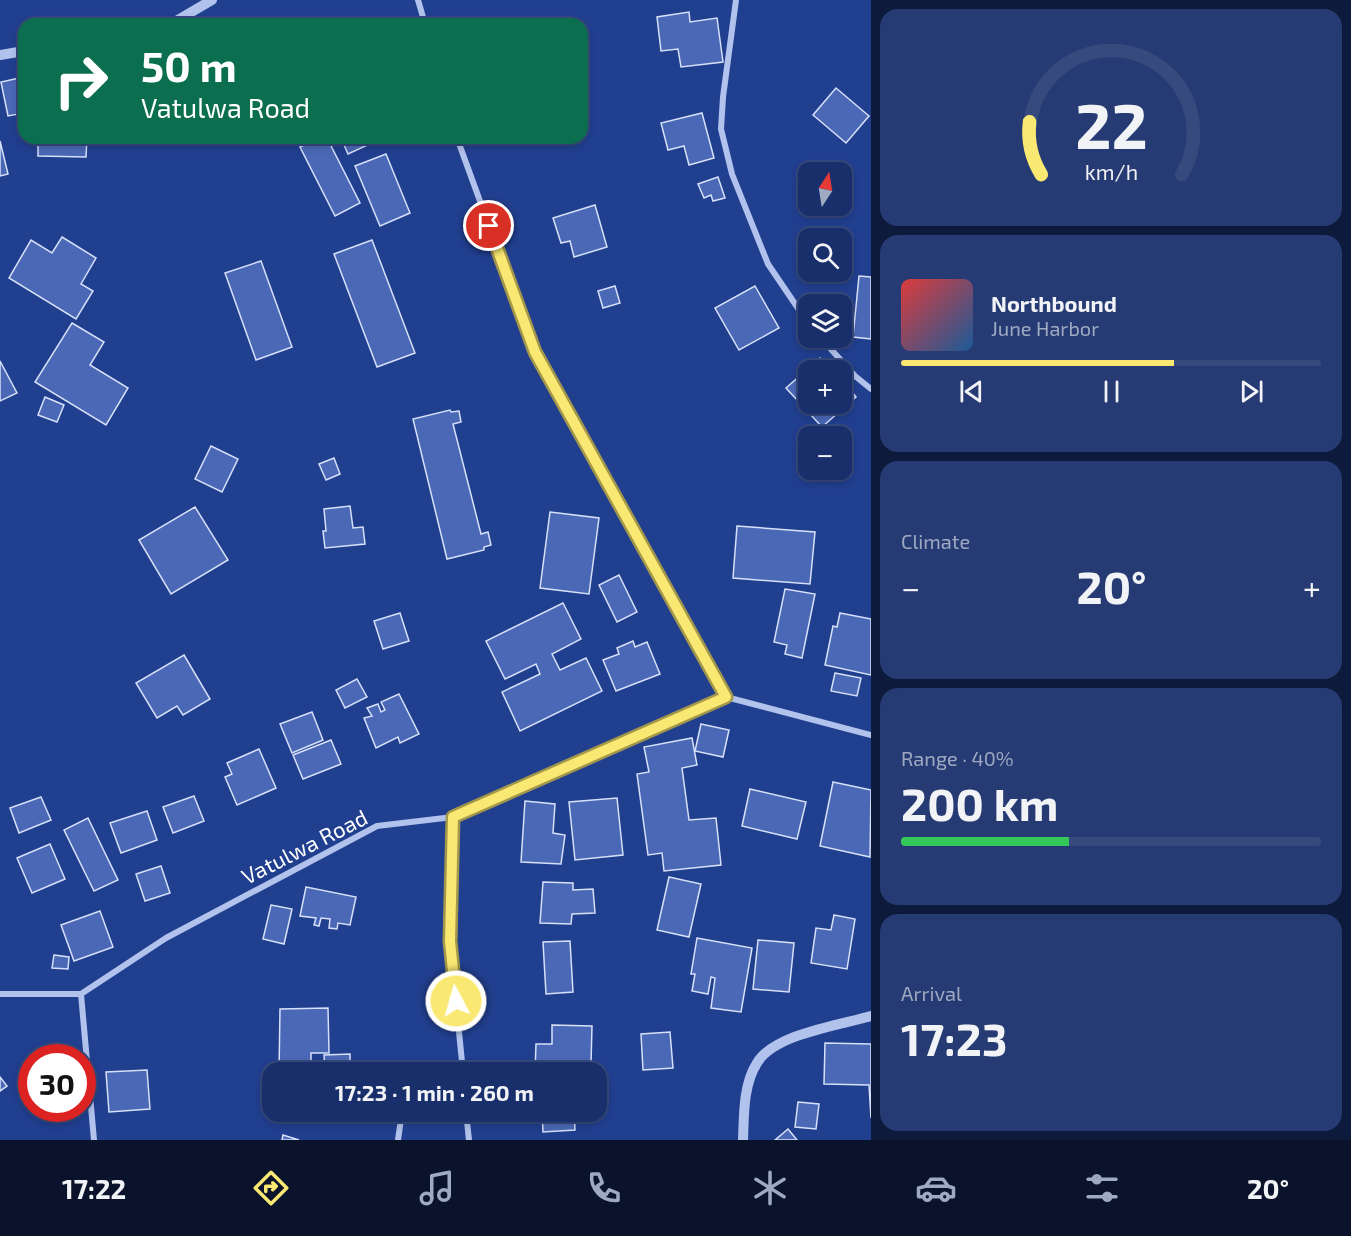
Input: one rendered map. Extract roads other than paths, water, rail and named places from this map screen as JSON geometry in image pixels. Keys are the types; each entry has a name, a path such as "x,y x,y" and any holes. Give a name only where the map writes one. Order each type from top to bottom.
{"street":[{"path":"181,18 212,0"},
{"path":"418,0 423,18"},
{"path":"736,0 721,129 732,174 768,264 798,308"},
{"path":"0,55 18,52"},
{"path":"459,144 535,352 726,697 871,735"},
{"path":"830,348 855,376 871,389"},
{"name":"Vatulwa Road","path":"81,994 166,938 377,826 453,817 726,697"},
{"path":"453,817 450,941 462,1062"},
{"path":"0,994 81,994 94,1140"},
{"path":"743,1140 744,1107 749,1082 757,1062 776,1045 805,1034 871,1016"},
{"path":"398,1140 401,1122"},
{"path":"467,1122 469,1140"}]}
